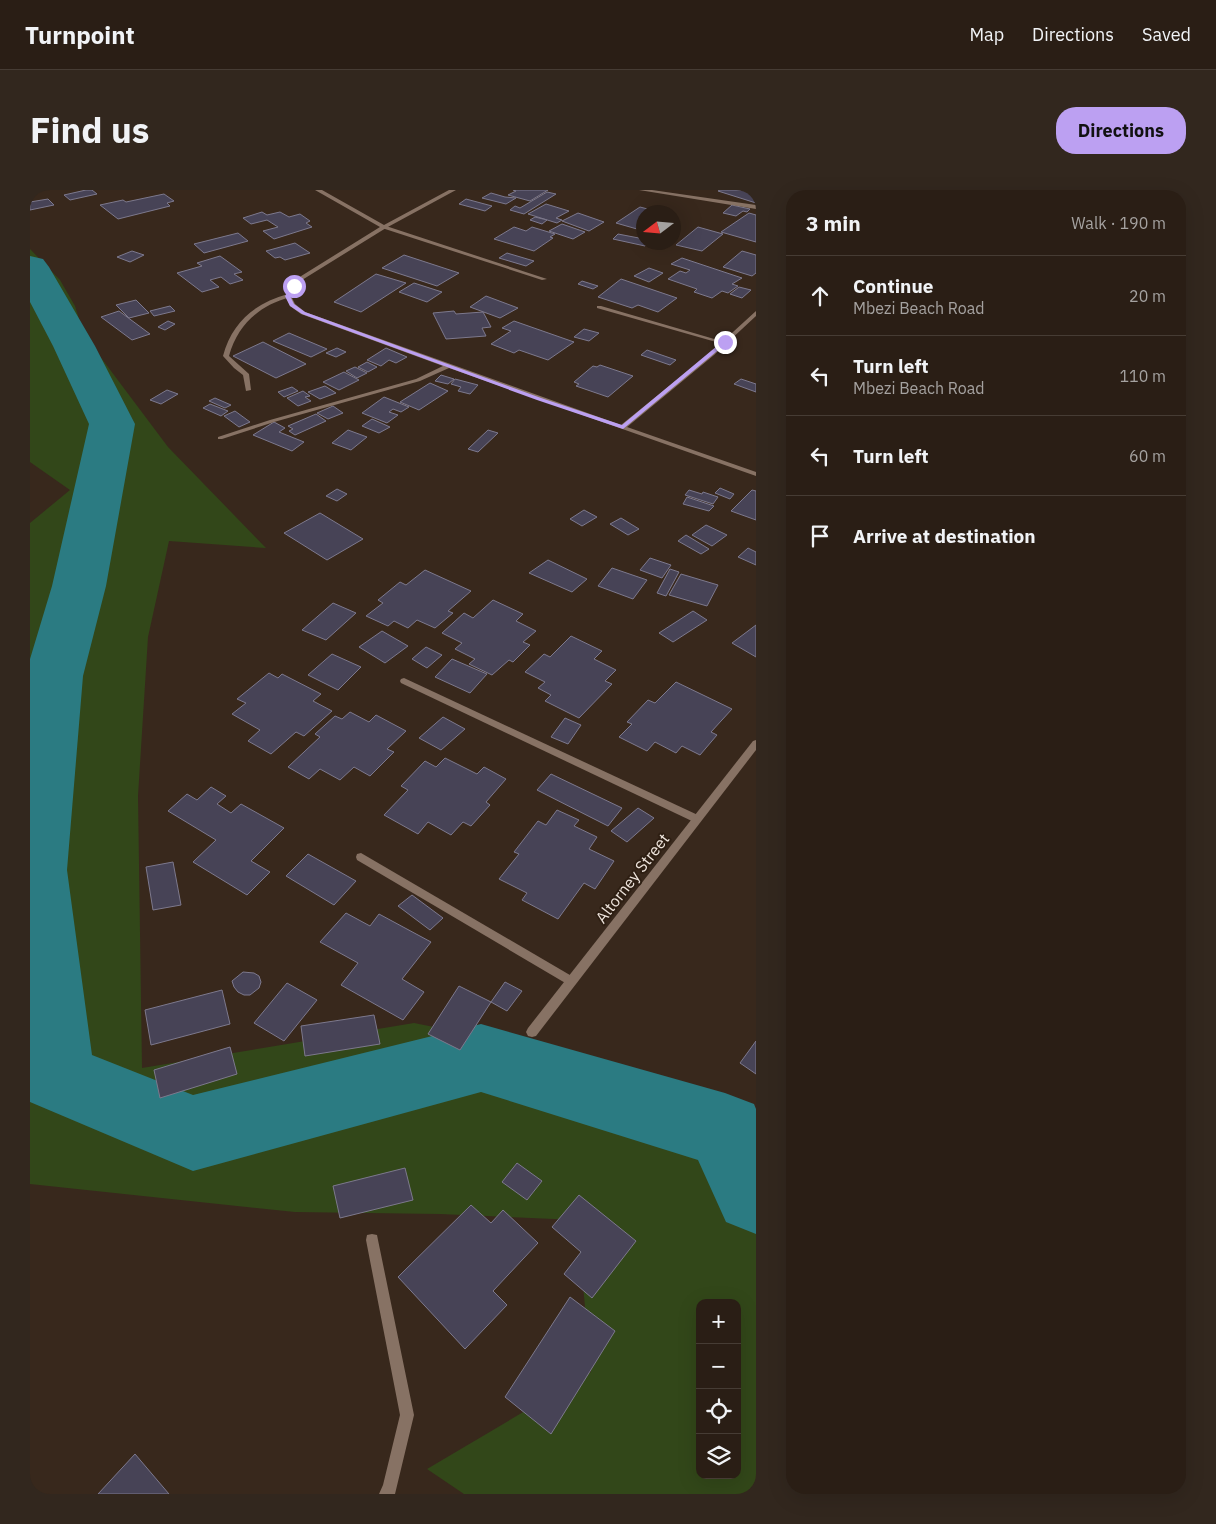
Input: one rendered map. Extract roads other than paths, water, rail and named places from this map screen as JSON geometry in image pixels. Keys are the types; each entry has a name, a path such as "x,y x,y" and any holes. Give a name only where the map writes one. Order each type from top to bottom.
{"street":[{"path":"318,190 384,227 544,279"},
{"path":"248,390 246,374 236,368 226,356 228,344 242,323 269,302 288,296 300,279 384,227 453,190"},
{"path":"642,190 756,207"},
{"path":"288,296 292,305 303,313 756,474"},
{"path":"599,308 725,342"},
{"path":"623,427 725,342 756,313"},
{"path":"220,438 272,420 418,380 449,366"},
{"path":"404,681 696,820"},
{"name":"Altorney Street","path":"532,1032 756,743"},
{"path":"361,857 571,981"},
{"path":"372,1240 407,1415 390,1489 386,1494"}],"waterway":[{"path":"30,267 74,346 112,424 79,586 54,676 33,870 56,1077 193,1133 481,1058 725,1131 756,1193"}]}
